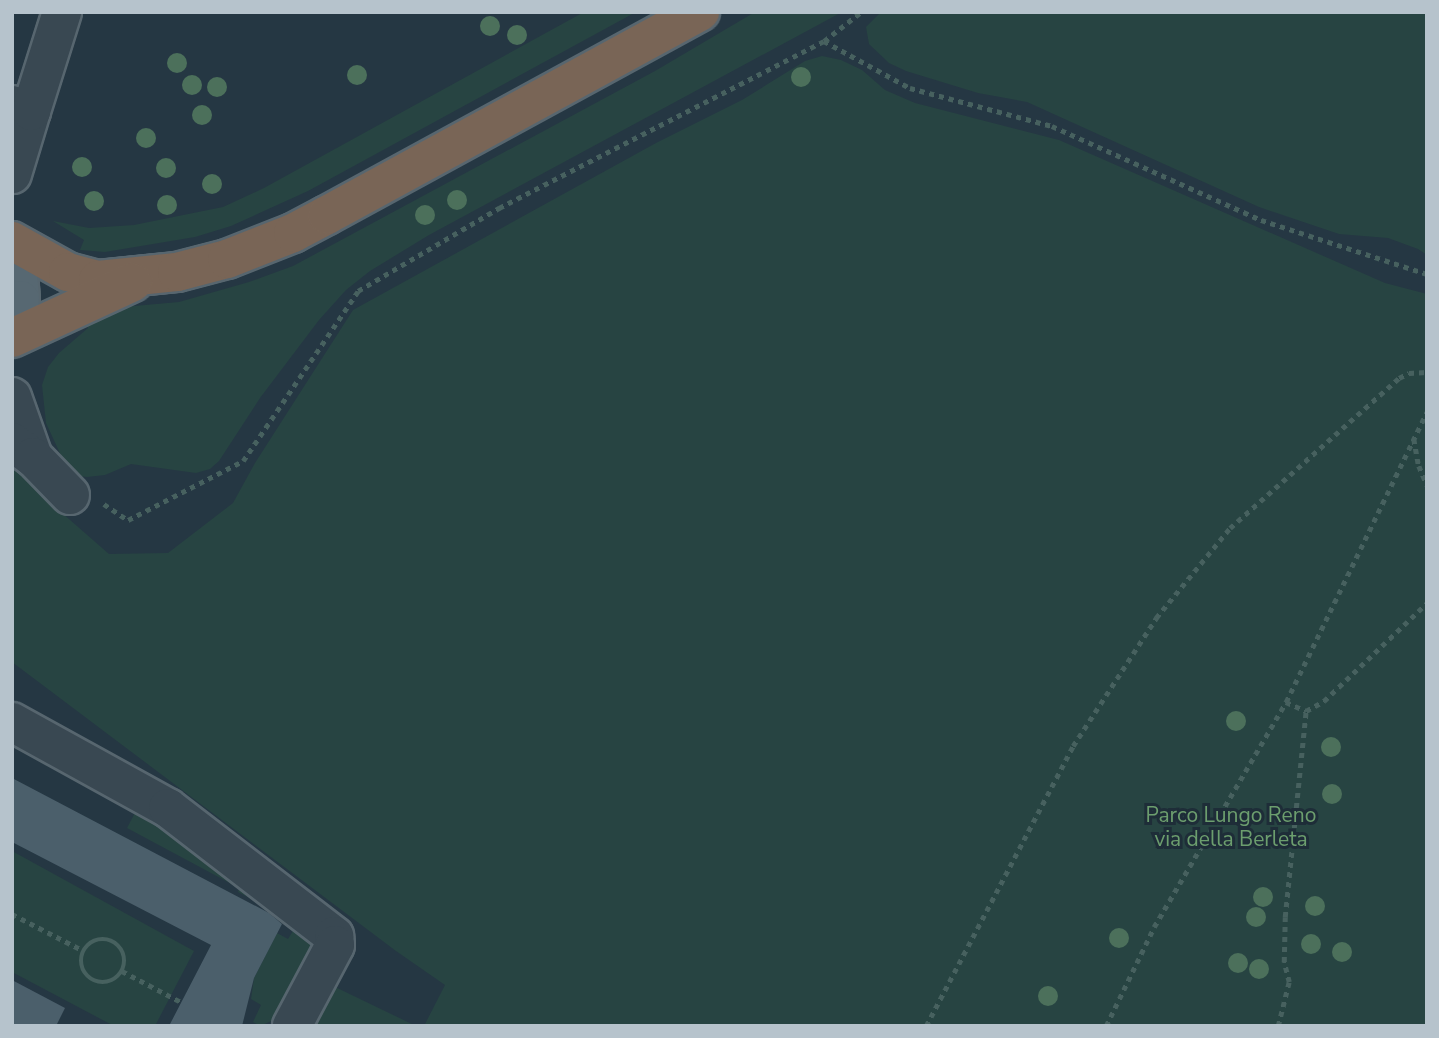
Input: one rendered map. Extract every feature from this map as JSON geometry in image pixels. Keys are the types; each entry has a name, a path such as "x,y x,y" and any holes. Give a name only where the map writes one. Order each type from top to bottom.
{"highway":[{"path":"12,243 68,272 98,280 201,267 293,233 699,12"},
{"path":"12,338 145,276"}],"main road":[{"path":"12,243 17,258 20,300 12,331"}],"street":[{"path":"12,174 22,108 62,12"},
{"path":"12,397 23,449 83,497"},
{"path":"12,722 168,808 334,936 335,945 292,1026"}],"path":[{"path":"83,497 128,520 243,461 358,291 499,208 824,41 861,12"},
{"path":"824,41 889,79 910,88 1052,126 1261,220 1427,274"},
{"path":"926,1026 1073,746 1156,618 1230,528 1399,378 1409,373 1427,372"},
{"path":"1106,1026 1154,927 1286,702 1427,412"},
{"path":"1414,438 1419,466 1427,485"},
{"path":"1306,711 1324,701 1427,603"},
{"path":"1286,702 1306,711"},
{"path":"1278,1026 1289,982 1284,962 1285,917 1306,711"},
{"path":"12,914 84,951"},
{"path":"106,938 121,946 126,963 117,979 99,984 85,976 79,959 84,951 89,942 106,938"},
{"path":"122,971 181,1002"}],"green space":[{"path":"584,12 636,12 308,191 231,226 195,237 105,252 80,250 84,240 53,221 89,228 134,225 223,207 264,188"},
{"path":"755,12 842,12 429,235 370,271 346,290 319,320 260,398 219,461 210,469 196,473 131,464 105,475 72,475 46,423 42,385 48,367 59,353 88,328 83,316 123,307 179,302 293,266 655,71"},
{"path":"881,12 1427,12 1427,255 1388,238 1339,234 1259,207 1027,102 978,93 906,71 889,63 869,44 866,27"},
{"name":"Parco Lungo Reno via della Berleta","path":"822,56 841,60 862,70 885,90 915,103 1059,140 1385,283 1427,294 1427,1026 424,1026 445,985 12,662 12,458 54,506 109,554 168,553 233,503 255,463 353,310 656,143 742,100 805,61"},
{"path":"138,807 273,910 238,892 239,888 127,828"},
{"path":"12,851 194,951 155,1026 114,1026 12,972"},
{"path":"296,926 312,943 312,949 276,1019 260,1026 253,1022 261,1005 251,999 254,978 277,933 288,939"},
{"path":"331,985 416,1026 309,1026"}],"building":[{"path":"12,778 269,913 282,924 254,978 242,1026 169,1026 211,945 12,842"},
{"path":"12,980 65,1008 56,1026 12,1026"}]}
